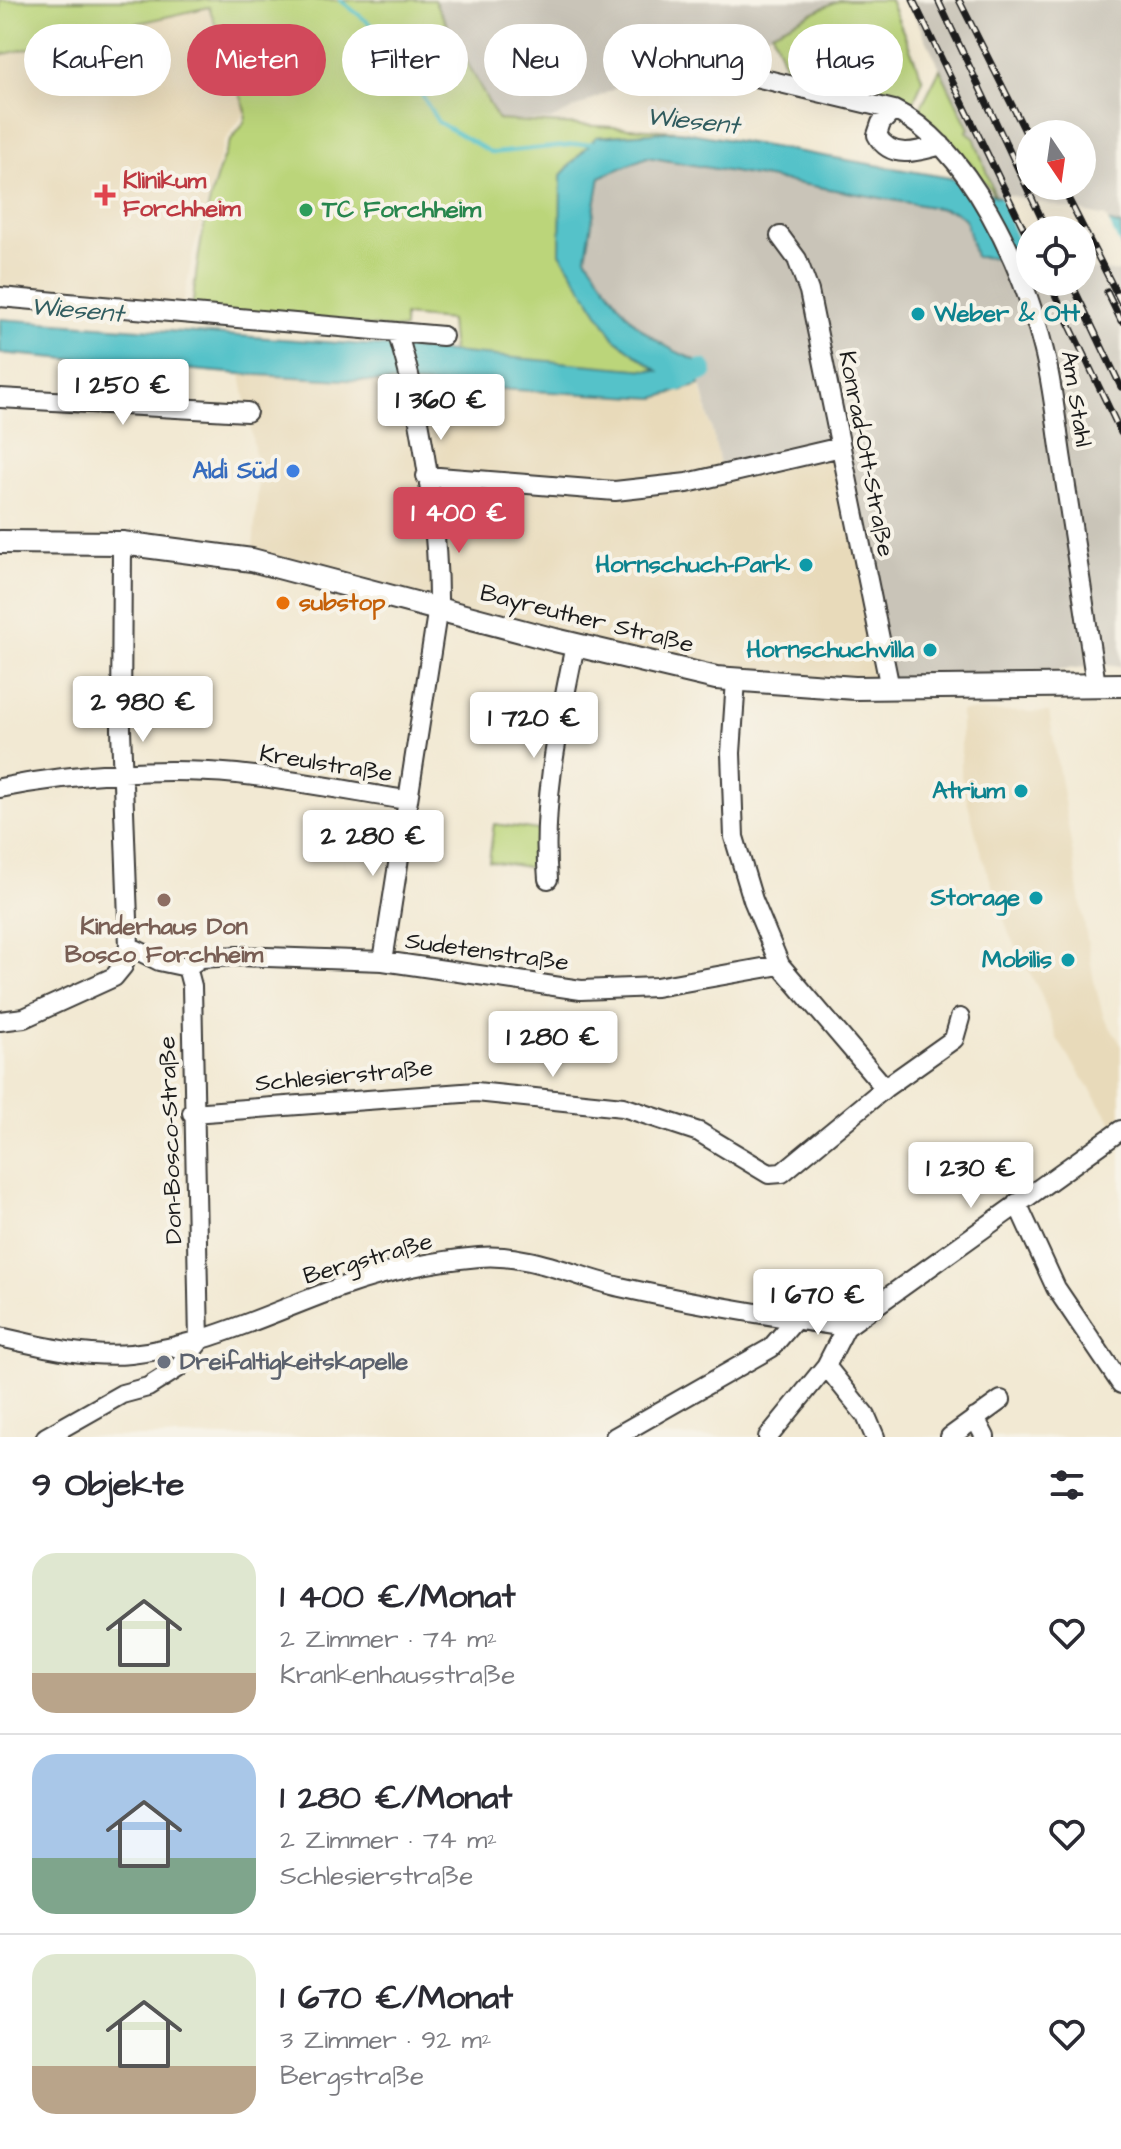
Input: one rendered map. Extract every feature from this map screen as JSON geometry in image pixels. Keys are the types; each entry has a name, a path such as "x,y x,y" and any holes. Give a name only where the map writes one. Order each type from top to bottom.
{"main road":[{"name":"Bayreuther Straße","path":"0,542 122,543 252,560 575,645 736,680 890,688 1121,685"}],"street":[{"name":"Am Stahl","path":"772,81 894,110 910,118 941,145 969,181 1013,259 1044,348 1096,685"},
{"path":"894,110 881,123 877,135 883,146 897,153 941,145"},
{"name":"Konrad-Ott-Straße","path":"780,236 797,259 809,291 890,688"},
{"path":"0,297 398,337 443,336"},
{"path":"383,961 438,607 439,563 410,385 398,337"},
{"path":"0,398 247,412"},
{"path":"426,476 615,491 687,483 841,447"},
{"path":"0,1021 24,1018 114,977 123,966 129,946 122,543"},
{"path":"548,879 547,830 560,719 575,645"},
{"path":"736,680 731,753 734,837 753,900 780,965 885,1088"},
{"name":"Kreulstraße","path":"0,788 180,771 237,774 406,800"},
{"path":"129,946 159,961 187,967"},
{"name":"Sudetenstraße","path":"187,967 201,958 237,956 383,961 581,990 656,987 780,965"},
{"path":"123,966 159,961"},
{"name":"Don-Bosco-Straße","path":"187,967 192,986 192,1113 199,1342"},
{"name":"Schlesierstraße","path":"192,1113 447,1091 550,1099 623,1107 699,1132 769,1174 782,1173 885,1088 954,1039 960,1018"},
{"path":"768,1437 826,1366 846,1327 1121,1130"},
{"path":"1017,1203 1056,1288 1114,1356 1121,1384"},
{"name":"Bergstraße","path":"0,1337 79,1354 131,1354 199,1342 346,1285 417,1265 481,1257 516,1257 597,1282 668,1298 846,1327"},
{"path":"615,1437 771,1348 795,1320"},
{"path":"46,1437 122,1394 148,1387 178,1368 199,1342"},
{"path":"826,1366 866,1416 875,1437"},
{"path":"950,1437 1001,1400"},
{"path":"975,1418 985,1437"}],"shaded area":[{"path":"434,0 839,0 772,33 772,24 603,24 603,94 550,120 498,120 485,96 587,96 587,24 484,24 484,94 468,64 468,24 447,24"},
{"path":"907,0 1121,0 1121,226 1096,220 1096,216 1079,216 995,196 981,155 966,130 969,128"},
{"name":"Klinikum Forchheim","path":"209,7 215,24 187,24 187,96 241,96 246,111 224,142 194,248 182,308 0,294 0,55 24,49 24,96 171,96 171,24 135,24"},
{"path":"647,157 954,211 965,219 975,257 1016,258 1016,296 1096,296 1096,265 1121,268 1121,667 1104,665 890,688 836,449 722,472 695,360 637,329 586,258 600,177"},
{"path":"241,374 655,398 700,385 722,472 836,449 890,688 729,682 252,560 259,477"},
{"path":"961,711 1049,712 1094,981 1104,1018 1121,1044 1121,1124 1116,1128 1057,1039 1041,994 1009,934 980,850 961,776"}],"green space":[{"path":"0,0 434,0 447,24 342,24 342,96 468,96 468,64 498,120 679,131 596,137 560,253 660,371 453,355 450,320 404,316 404,329 192,311 200,249 213,187 229,143 246,117 241,96 326,96 326,24 215,24 209,7 135,24 24,24 24,49 0,55"},
{"path":"839,0 890,0 900,24 789,24"},
{"path":"788,24 788,72 772,32"},
{"path":"903,32 923,80 910,109 864,96 903,96"},
{"path":"940,69 969,129 966,131 974,137 995,196 970,163 916,116"},
{"path":"494,824 539,830 533,868 489,861"}],"water":[{"path":"679,131 950,178 995,196 1081,216 1016,216 1016,258 975,257 965,219 954,211 647,157 600,177 586,257 631,319 657,341 695,360 700,385 655,398 241,374 0,353 0,319 408,348 658,371 614,338 560,253 561,175 596,137"},
{"path":"1096,220 1121,226 1121,268 1096,244"}],"pier":[{"path":"999,193 1016,197 1016,200 1030,200 1106,217 1121,248 1121,272 1096,269 1096,216 1016,216 1016,236"}],"waterway":[{"path":"340,0 388,38 438,122 492,153 592,143"},
{"name":"Wiesent","path":"676,381 702,370"}],"railway":[{"path":"913,0 1017,216"},
{"path":"938,0 1040,216"},
{"path":"959,0 1019,120"},
{"path":"1069,200 1121,302"},
{"path":"1107,292 1121,321"},
{"path":"1056,296 1121,433"},
{"path":"1078,296 1121,387"}],"place":[{"name":"Klinikum Forchheim","path":"105,195"},
{"name":"TC Forchheim","path":"306,210"},
{"name":"Weber & Ott","path":"918,314"},
{"name":"Aldi Süd","path":"293,471"},
{"name":"Hornschuch-Park","path":"806,565"},
{"name":"substop","path":"283,603"},
{"name":"Hornschuchvilla","path":"930,650"},
{"name":"Atrium","path":"1021,791"},
{"name":"Storage","path":"1036,898"},
{"name":"Kinderhaus Don Bosco Forchheim","path":"164,900"},
{"name":"Mobilis","path":"1068,960"},
{"name":"Dreifaltigkeitskapelle","path":"164,1362"}]}
